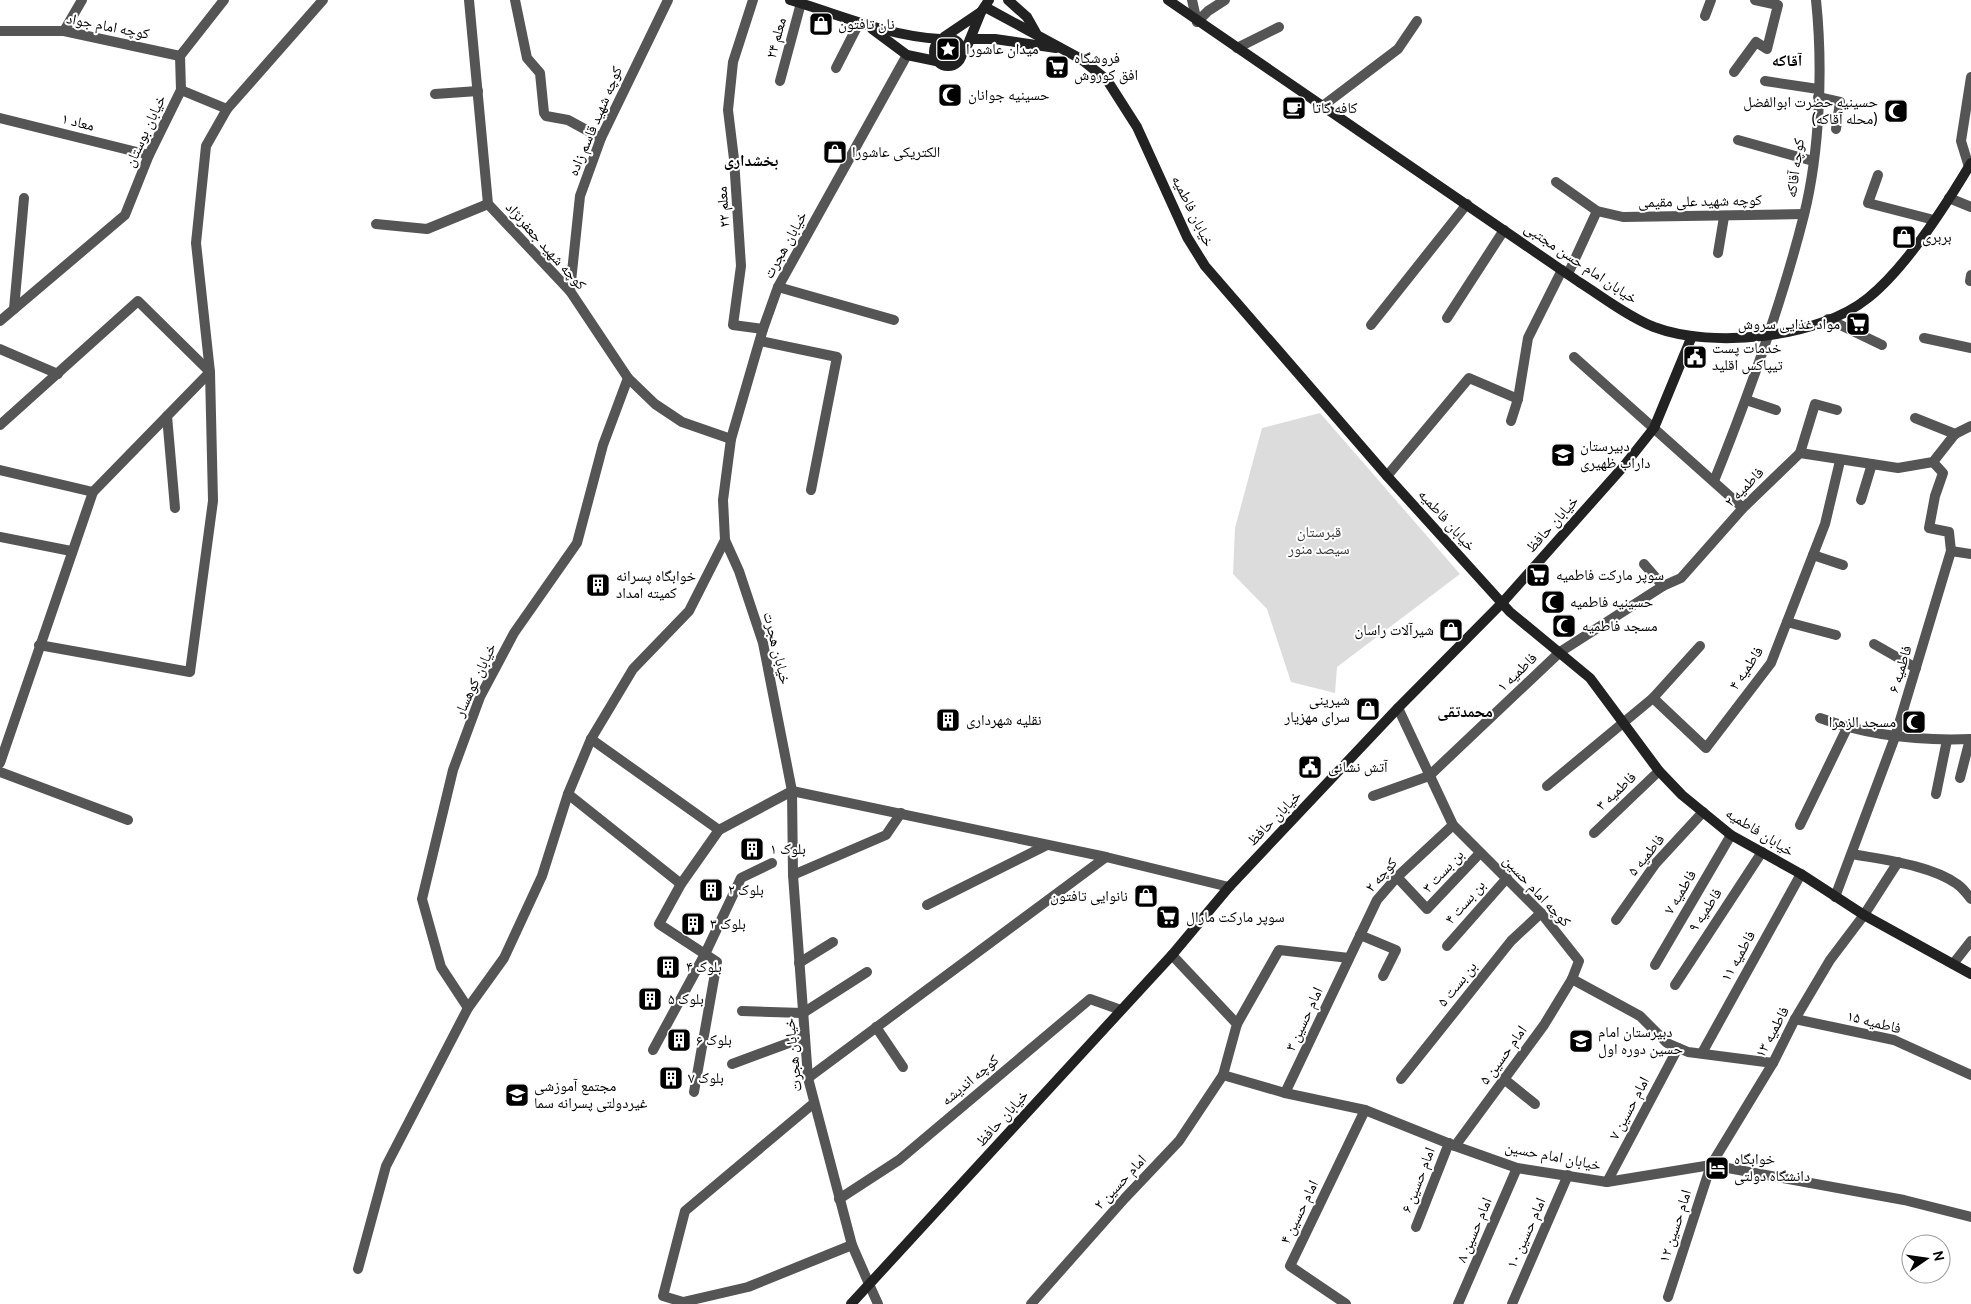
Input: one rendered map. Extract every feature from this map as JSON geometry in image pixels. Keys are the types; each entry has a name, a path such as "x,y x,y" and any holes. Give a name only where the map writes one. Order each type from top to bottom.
{"main road":[{"path":"790,0 864,25 912,38 942,38 958,41 962,54"},
{"path":"1008,0 1027,17 1037,34"},
{"name":"خیابان امام حسن مجتبی","path":"1168,0 1197,22 1324,105 1565,272 1636,318 1655,327 1692,336 1752,338 1767,336 1828,319 1866,299 1881,286 1934,220 1970,165"},
{"path":"864,25 908,55 949,66 958,62 971,39 985,6"},
{"path":"936,61 933,51 942,38 985,6"},
{"name":"خیابان فاطمیه","path":"985,6 1081,59 1107,80 1137,127 1174,212 1197,255 1387,476 1502,603 1590,678 1659,771 1682,795 1731,835 1801,874 1864,915 1971,974"},
{"path":"908,55 912,38"},
{"path":"971,39 994,38 1059,48"},
{"name":"خیابان حافظ","path":"851,1304 1172,955 1229,887 1398,708 1502,603 1623,467 1654,428 1692,336"}],"street":[{"path":"64,31 82,0"},
{"path":"181,90 180,56 224,0"},
{"path":"40,645 190,672 213,501 210,372 196,243 206,146 227,109 323,0"},
{"name":"کوچه شهید جعفرنژاد","path":"469,0 488,204 570,291 628,378 655,404 682,422 731,439"},
{"path":"515,0 527,58 540,73 544,113 546,116 568,120 601,138"},
{"name":"کوچه شهید قاسم زاده","path":"570,291 580,196 601,138 668,0"},
{"name":"معلم ۲۲","path":"753,0 733,62 728,110 735,168 741,266 733,325 763,329"},
{"path":"1192,0 1197,22"},
{"path":"1197,22 1208,11 1225,0"},
{"path":"1705,16 1711,0"},
{"path":"1734,72 1756,42 1767,49 1778,5 1756,0"},
{"name":"کوچه آقاکه","path":"1714,481 1746,400 1804,214 1813,161 1818,93 1820,38 1816,0"},
{"name":"معلم ۲۴","path":"780,81 801,3"},
{"path":"1324,105 1398,49 1417,21"},
{"path":"836,68 864,25"},
{"path":"1237,48 1279,27"},
{"name":"کوچه امام جواد","path":"0,31 64,31 180,56"},
{"name":"خیابان هجرت","path":"869,1284 852,1245 808,1078 793,875 792,792 763,643 739,571 725,540 723,500 731,439 763,329 778,287 908,55"},
{"path":"1970,165 1961,141 1971,77"},
{"path":"1765,81 1818,93 1840,102 1836,128"},
{"name":"خیابان بوستان","path":"0,320 125,215 149,155 181,90 227,109"},
{"path":"435,94 478,91"},
{"name":"معاد ۱","path":"0,118 149,155"},
{"path":"1738,140 1813,161"},
{"path":"1878,175 1868,203 1934,220"},
{"name":"کوچه شهید علی مقیمی","path":"1556,182 1597,210 1623,217 1724,217 1804,214"},
{"path":"14,309 24,198"},
{"path":"1950,198 1971,207"},
{"path":"376,224 426,229 488,204"},
{"path":"1371,325 1467,204"},
{"path":"1511,421 1518,398 1528,338 1597,210"},
{"path":"1718,253 1724,217"},
{"path":"1447,318 1504,230"},
{"path":"778,287 894,320"},
{"path":"0,425 138,301 210,372"},
{"path":"1828,319 1882,344"},
{"path":"1924,338 1971,348"},
{"path":"760,342 836,357 811,490"},
{"path":"0,349 58,374"},
{"path":"1574,357 1743,508"},
{"path":"0,762 93,492 210,372"},
{"name":"خیابان کوهسار","path":"468,1008 442,967 422,898 454,770 480,697 514,633 576,544 603,445 628,378"},
{"path":"1387,476 1470,378 1518,398"},
{"path":"1746,400 1776,410"},
{"path":"1837,410 1815,404 1800,454 1898,468 1933,462 1955,434 1971,426"},
{"path":"167,416 175,508"},
{"path":"1915,418 1955,434"},
{"name":"فاطمیه ۲","path":"1560,652 1663,586 1681,578 1743,508 1800,454"},
{"name":"فاطمیه ۴","path":"1653,698 1706,748 1771,664 1825,524 1840,461"},
{"path":"1933,462 1943,473 1935,496 1929,528 1949,532 1951,550 1971,554"},
{"path":"1861,500 1872,464"},
{"path":"0,470 93,492"},
{"path":"0,537 71,552"},
{"path":"358,1269 386,1166 468,1008 504,958 542,876 568,794 591,739 633,669 689,611 725,540"},
{"name":"فاطمیه ۶","path":"1835,896 1895,737 1951,550"},
{"path":"1813,555 1843,565"},
{"path":"1644,564 1663,586"},
{"path":"1787,622 1836,635"},
{"path":"1874,644 1916,668"},
{"path":"1547,786 1653,698 1700,646"},
{"name":"فاطمیه ۱","path":"1429,776 1560,652"},
{"name":"کوچه امام حسین","path":"1398,708 1453,825 1541,912 1579,961 1572,979"},
{"path":"1820,718 1847,728 1895,737 1947,740 1970,739 1960,778"},
{"path":"1800,825 1847,728"},
{"path":"591,739 719,830"},
{"path":"1936,794 1947,740"},
{"name":"فاطمیه ۳","path":"1594,832 1659,771"},
{"path":"0,772 128,820"},
{"path":"1374,796 1429,776"},
{"path":"694,1092 717,962 659,924 681,884 719,830 792,792 901,813 1106,857 1229,887"},
{"path":"568,794 681,884"},
{"name":"فاطمیه ۵","path":"1616,920 1656,863 1703,812"},
{"path":"793,875 886,835 901,813"},
{"name":"کوچه ۲","path":"1349,958 1377,900 1397,877 1453,825"},
{"name":"فاطمیه ۷","path":"1655,965 1731,835"},
{"path":"927,905 1047,845"},
{"name":"فاطمیه ۹","path":"1674,985 1762,852"},
{"name":"بن بست ۳","path":"1397,877 1427,909 1480,853"},
{"path":"1852,854 1898,862 1935,874 1958,884 1971,899"},
{"path":"808,1078 1106,857"},
{"name":"فاطمیه ۱۳","path":"1711,1165 1773,1064 1795,1019 1830,960 1864,915 1898,862"},
{"path":"653,1050 705,954 741,878 772,863"},
{"name":"فاطمیه ۱۱","path":"1702,1053 1801,874"},
{"name":"بن بست ۴","path":"1447,946 1506,878"},
{"name":"بن بست ۵","path":"1401,1079 1511,941 1541,912"},
{"path":"1360,935 1396,950 1383,976"},
{"path":"1953,964 1971,941"},
{"path":"799,963 833,942"},
{"path":"1223,1075 1237,1024 1279,950 1349,958"},
{"path":"1172,955 1237,1024"},
{"name":"امام حسین ۳","path":"1286,1093 1349,958"},
{"path":"742,1011 803,1013 867,972"},
{"path":"1572,979 1640,1016 1667,1043 1678,1048 1688,1052 1773,1064"},
{"name":"امام حسین ۵","path":"1452,1145 1504,1080 1544,1025 1572,979"},
{"name":"کوچه اندیشه","path":"839,1199 898,1160 1090,999 1121,1010"},
{"name":"فاطمیه ۱۵","path":"1795,1019 1894,1040 1971,1075"},
{"path":"876,1027 904,1067"},
{"path":"732,1064 805,1037"},
{"name":"امام حسین ۷","path":"1607,1182 1678,1048"},
{"name":"خیابان امام حسین","path":"1223,1075 1286,1093 1365,1110 1452,1145 1517,1168 1607,1182 1711,1165 1904,1200 1971,1217"},
{"name":"امام حسین ۲","path":"1031,1304 1125,1198 1179,1141 1223,1075"},
{"path":"1504,1080 1535,1104"},
{"path":"814,1103 684,1211 663,1296 683,1302 748,1287 852,1245"},
{"name":"امام حسین ۴","path":"1346,1304 1290,1266 1365,1110"},
{"name":"امام حسین ۶","path":"1416,1227 1452,1145"},
{"name":"امام حسین ۱۲","path":"1668,1296 1711,1165"},
{"name":"امام حسین ۸","path":"1458,1304 1517,1168"},
{"name":"امام حسین ۱۰","path":"1512,1304 1568,1175"},
{"path":"869,1284 878,1304"}],"green space":[{"name":"قبرستان سیصد منور","path":"1320,413 1460,574 1337,667 1335,693 1291,682 1267,609 1233,574 1235,528 1262,428"}],"place":[{"name":"نان تافتون","path":"821,24"},
{"name":"میدان عاشورا","path":"948,49"},
{"name":"فروشگاه افق کوروش","path":"1057,67"},
{"name":"حسینیه جوانان","path":"950,95"},
{"name":"کافه گاتا","path":"1294,108"},
{"name":"حسینیه حضرت ابوالفضل (محله آقاکه)","path":"1896,111"},
{"name":"الکتریکی عاشورا","path":"835,152"},
{"name":"بربری","path":"1904,237"},
{"name":"مواد غذایی سروش","path":"1858,324"},
{"name":"خدمات پست تیپاکس اقلید","path":"1695,357"},
{"name":"دبیرستان داراب ظهیری","path":"1563,455"},
{"name":"سوپر مارکت فاطمیه","path":"1538,575"},
{"name":"خوابگاه پسرانه کمیته امداد","path":"598,585"},
{"name":"حسینیه فاطمیه","path":"1553,602"},
{"name":"مسجد فاطمیه","path":"1564,626"},
{"name":"شیرآلات راسان","path":"1451,630"},
{"name":"شیرینی سرای مهزیار","path":"1368,709"},
{"name":"نقلیه شهرداری","path":"948,720"},
{"name":"مسجد الزهرا","path":"1914,722"},
{"name":"آتش نشانی","path":"1310,767"},
{"name":"بلوک ۱","path":"752,849"},
{"name":"بلوک ۲","path":"711,890"},
{"name":"نانوایی تافتون","path":"1146,896"},
{"name":"سوپر مارکت مارال","path":"1168,917"},
{"name":"بلوک ۳","path":"693,924"},
{"name":"بلوک ۴","path":"668,967"},
{"name":"بلوک ۵","path":"650,999"},
{"name":"بلوک ۶","path":"679,1040"},
{"name":"دبیرستان امام حسین دوره اول","path":"1581,1041"},
{"name":"بلوک ۷","path":"671,1078"},
{"name":"مجتمع آموزشی غیردولتی پسرانه سما","path":"517,1095"},
{"name":"خوابگاه دانشگاه دولتی","path":"1717,1168"}],"district":[{"name":"آقاکه","path":"1787,60"},
{"name":"بخشداری","path":"751,160"},
{"name":"محمدتقی","path":"1465,711"}]}
